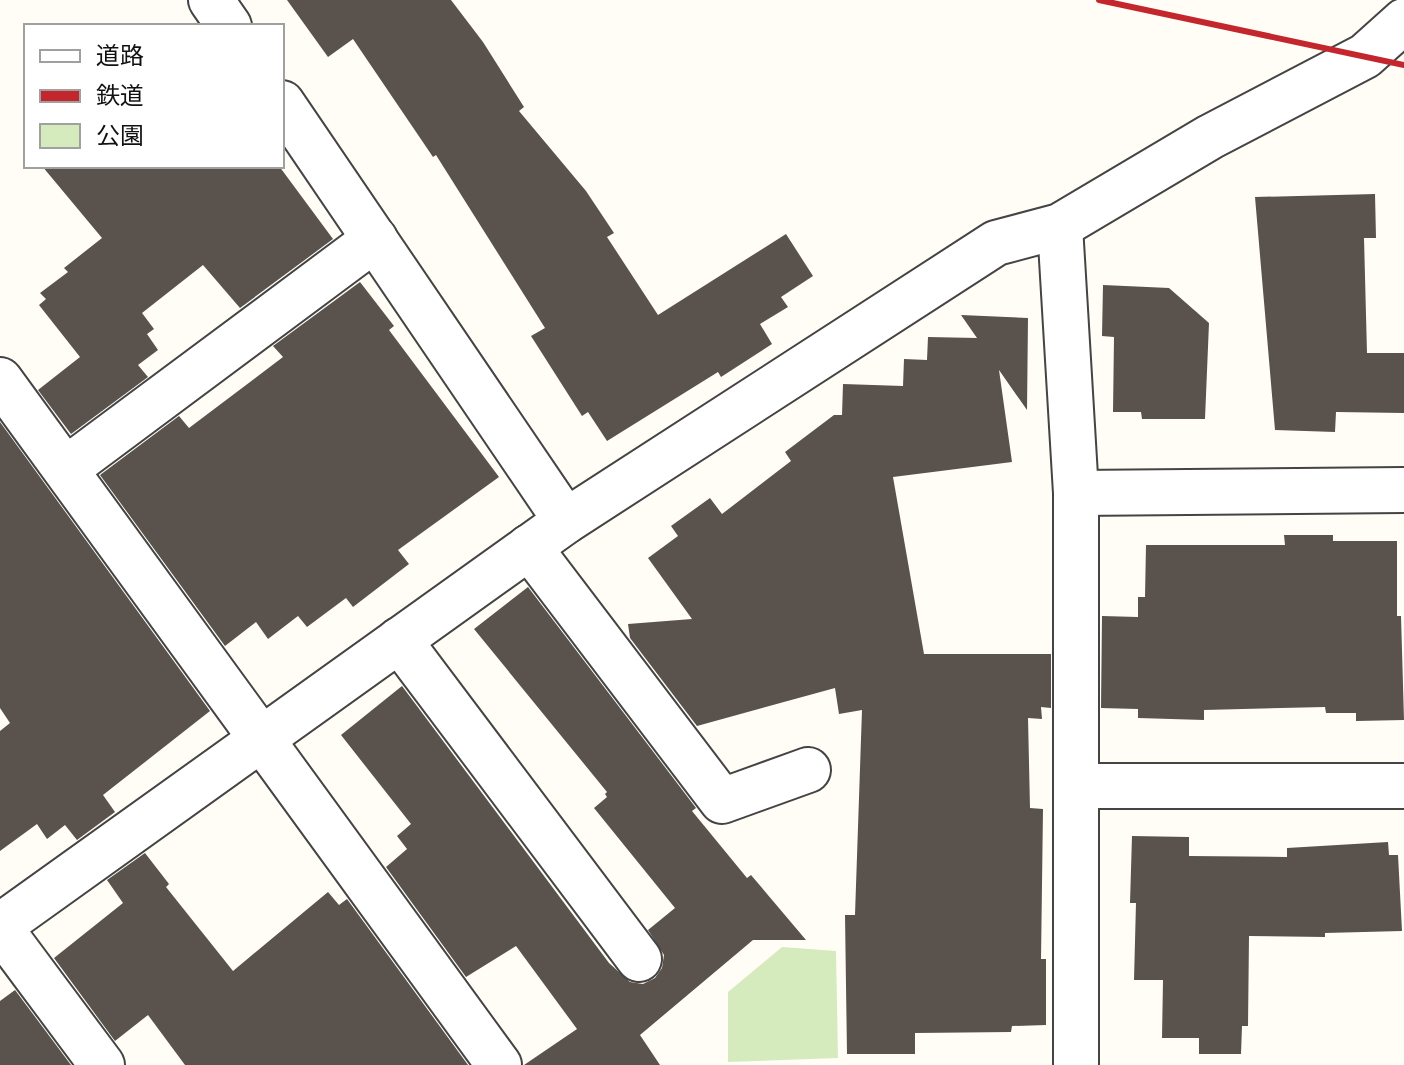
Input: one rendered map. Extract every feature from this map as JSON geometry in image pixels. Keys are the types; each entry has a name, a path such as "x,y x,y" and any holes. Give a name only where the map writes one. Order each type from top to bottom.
{"street":[{"path":"211,0 228,24"},
{"path":"102,1065 0,927 566,521 996,243 1060,226 1210,137 1365,56 1404,21"},
{"path":"284,106 566,521"},
{"path":"1060,226 1076,493 1076,1065"},
{"path":"66,469 375,239"},
{"path":"0,380 499,1065"},
{"path":"1076,493 1404,490"},
{"path":"529,547 722,801 808,770"},
{"path":"399,640 639,959"},
{"path":"1077,786 1404,786"}],"green space":[{"path":"782,947 836,951 838,1058 728,1062 728,992"}],"building":[{"path":"287,0 451,0 483,42 524,107 519,111 586,191 614,233 607,237 658,315 786,234 813,276 781,297 788,307 760,324 772,344 721,377 718,372 607,441 588,412 582,416 531,336 545,328 436,155 433,157 353,39 328,57"},
{"path":"44,168 280,168 333,239 240,308 203,265 142,313 154,329 147,334 158,350 138,365 148,377 71,434 38,390 80,357 39,305 46,299 40,293 68,272 64,268 102,238"},
{"path":"1375,194 1376,238 1364,238 1367,353 1404,353 1404,413 1336,412 1335,432 1275,430 1255,197"},
{"path":"360,282 394,326 389,330 499,477 398,550 409,564 353,607 346,598 307,627 298,616 268,639 256,622 225,646 100,475 179,416 189,428 283,357 273,346"},
{"path":"1103,285 1169,288 1209,323 1205,419 1142,419 1141,412 1113,412 1114,337 1102,336"},
{"path":"961,315 1028,318 1027,410 999,370 1012,462 893,477 924,654 1051,654 1051,708 1041,707 1042,719 1028,718 1030,808 1043,809 1041,959 1046,959 1046,1025 1012,1026 1011,1032 915,1033 915,1054 847,1054 845,915 855,915 862,710 839,714 835,688 697,726 630,638 628,624 692,619 648,558 678,536 671,526 710,498 722,514 791,461 785,452 834,415 842,415 843,384 903,386 904,359 927,360 928,337 977,338"},
{"path":"0,422 210,711 103,795 115,812 77,840 65,825 47,839 37,824 0,851 0,731 10,723 0,708"},
{"path":"1284,535 1333,535 1333,541 1397,541 1397,616 1401,616 1404,720 1356,721 1356,713 1326,713 1325,707 1204,710 1204,720 1138,718 1138,709 1101,708 1102,616 1138,617 1138,597 1145,597 1146,545 1285,545"},
{"path":"528,587 696,808 692,811 747,878 751,875 806,940 753,940 640,1035 660,1065 524,1065 577,1029 516,946 466,977 386,867 407,849 397,836 411,824 341,735 402,686 609,963 630,982 643,984 655,978 662,968 664,955 648,930 675,908 594,808 607,797 607,792 474,629"},
{"path":"1132,836 1189,837 1189,856 1287,857 1287,848 1388,842 1389,855 1398,855 1402,931 1325,933 1325,937 1249,936 1248,1026 1242,1026 1241,1054 1199,1054 1199,1038 1162,1038 1163,980 1134,980 1136,903 1130,903"},
{"path":"145,853 169,884 166,887 233,971 328,892 339,905 347,899 468,1065 185,1065 148,1015 115,1041 54,958 123,903 107,880"},
{"path":"15,990 71,1065 0,1065 0,1001"}],"railway":[{"path":"1099,0 1404,65"}]}
